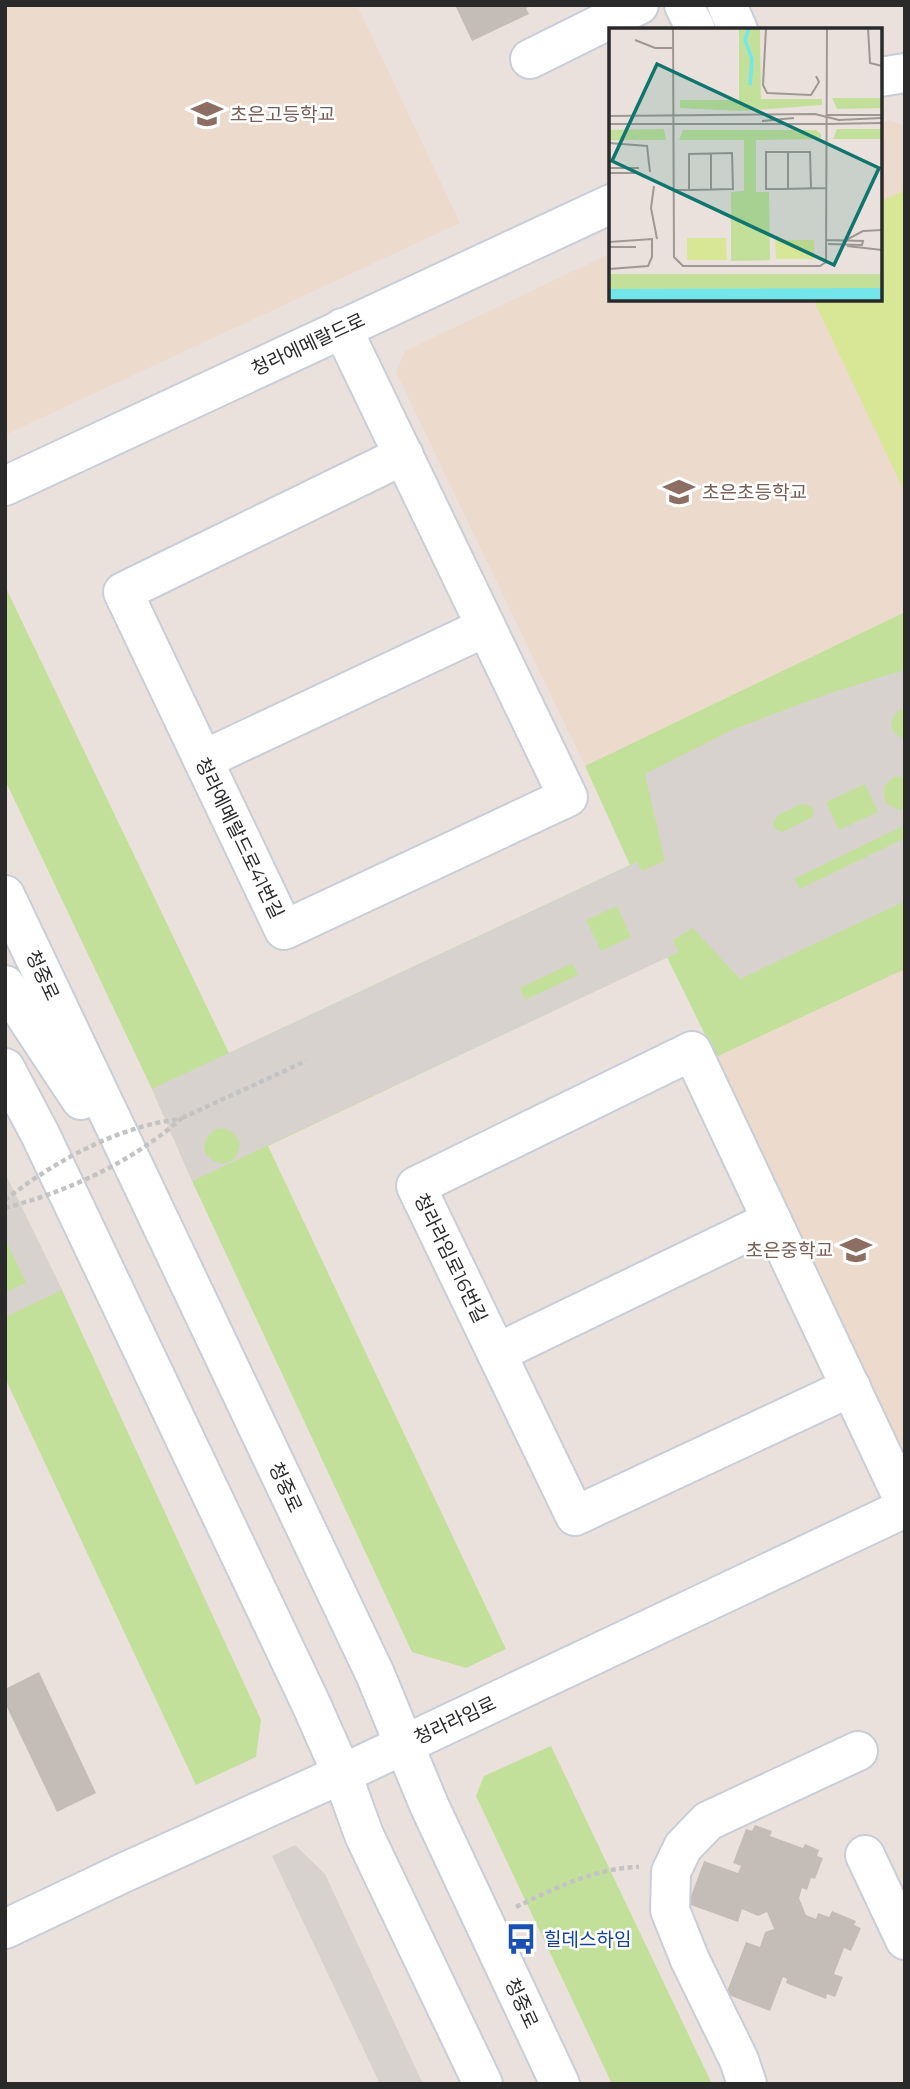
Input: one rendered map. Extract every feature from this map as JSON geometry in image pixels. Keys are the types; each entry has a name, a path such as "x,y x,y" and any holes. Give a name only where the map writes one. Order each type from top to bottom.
{"street":[{"path":"530,59 639,5"},
{"path":"684,5 695,28"},
{"path":"727,5 737,28"},
{"path":"882,77 905,73"},
{"name":"청라에메랄드로","path":"5,486 609,205"},
{"name":"청라에메랄드로41번길","path":"342,328 404,456 568,797 284,930 123,592 404,456"},
{"path":"203,760 486,627"},
{"name":"청중로","path":"5,895 375,1674 429,1805 560,2084"},
{"path":"5,985 73,1089 144,1186"},
{"name":"청라라임로16번길","path":"851,1387 575,1516 416,1186 692,1051 851,1387 905,1505"},
{"path":"5,1068 40,1134 305,1692 342,1774 364,1835 483,2084"},
{"path":"496,1353 772,1220"},
{"name":"청라라임로","path":"5,1929 342,1774 905,1505"},
{"path":"747,2084 670,1910 671,1872 683,1847 708,1821 858,1751"},
{"path":"865,1855 905,1940"}],"path":[{"path":"5,1208 33,1201 94,1176 163,1135 182,1118 306,1061"},
{"path":"5,1200 81,1152 135,1128 157,1121 182,1118"},
{"path":"516,1907 583,1878 621,1867 644,1867 671,1872"}],"shaded area":[{"name":"초은고등학교","path":"5,5 357,5 460,223 5,435"},
{"name":"초은초등학교","path":"889,120 905,126 905,612 585,766 396,372 405,351 609,254 609,301 882,301 882,123"},
{"path":"905,670 905,708 897,712 891,721 893,732 905,740 905,776 893,777 884,790 885,801 889,805 899,810 905,809 905,825 794,879 800,889 905,838 905,901 740,979 693,928 673,940 679,952 192,1181 152,1089 637,862 642,871 665,861 645,774 734,729 833,692","holes":["865,784 878,812 839,830 826,802","801,804 811,806 814,812 812,817 783,832 775,829 773,824 777,816","617,906 631,937 601,951 586,920","572,963 578,975 525,1000 520,988","224,1128 234,1133 240,1143 235,1159 224,1164 213,1161 205,1153 204,1146 208,1135"]},
{"name":"초은중학교","path":"905,969 905,1445 898,1443 716,1057"},
{"path":"5,1173 62,1290 5,1317 5,1293 26,1283 5,1238"},
{"path":"295,1845 325,1874 423,2084 380,2084 272,1856"}],"green space":[{"path":"905,190 905,493 814,301 882,301 882,201"},
{"path":"5,586 229,1053 630,865 585,766 905,612 905,969 716,1057 667,957 268,1146 506,1649 466,1668 412,1652 192,1181 152,1089 5,780"},
{"path":"5,1173 261,1720 256,1757 196,1785 5,1378"},
{"path":"551,1746 712,2084 612,2084 476,1796 484,1776"}],"building":[{"path":"455,5 533,5 526,8 529,14 472,41"},
{"path":"39,1672 96,1793 57,1812 5,1703 5,1689"},
{"path":"755,1825 772,1831 770,1836 803,1848 805,1844 819,1850 817,1856 823,1858 815,1879 811,1878 807,1890 802,1888 799,1898 806,1915 816,1919 818,1913 829,1917 832,1911 856,1921 854,1925 861,1928 851,1951 844,1948 834,1974 843,1977 835,1997 827,1994 826,1999 786,1983 787,1979 783,1977 770,2011 726,1994 746,1942 760,1947 765,1932 774,1929 767,1912 758,1916 742,1909 738,1922 688,1904 704,1861 738,1873 741,1866 733,1863 746,1829 752,1831"}],"place":[{"name":"초은고등학교","path":"207,114"},
{"name":"초은초등학교","path":"679,492"},
{"name":"초은중학교","path":"856,1250"},
{"name":"힐데스하임","path":"521,1939"}]}
